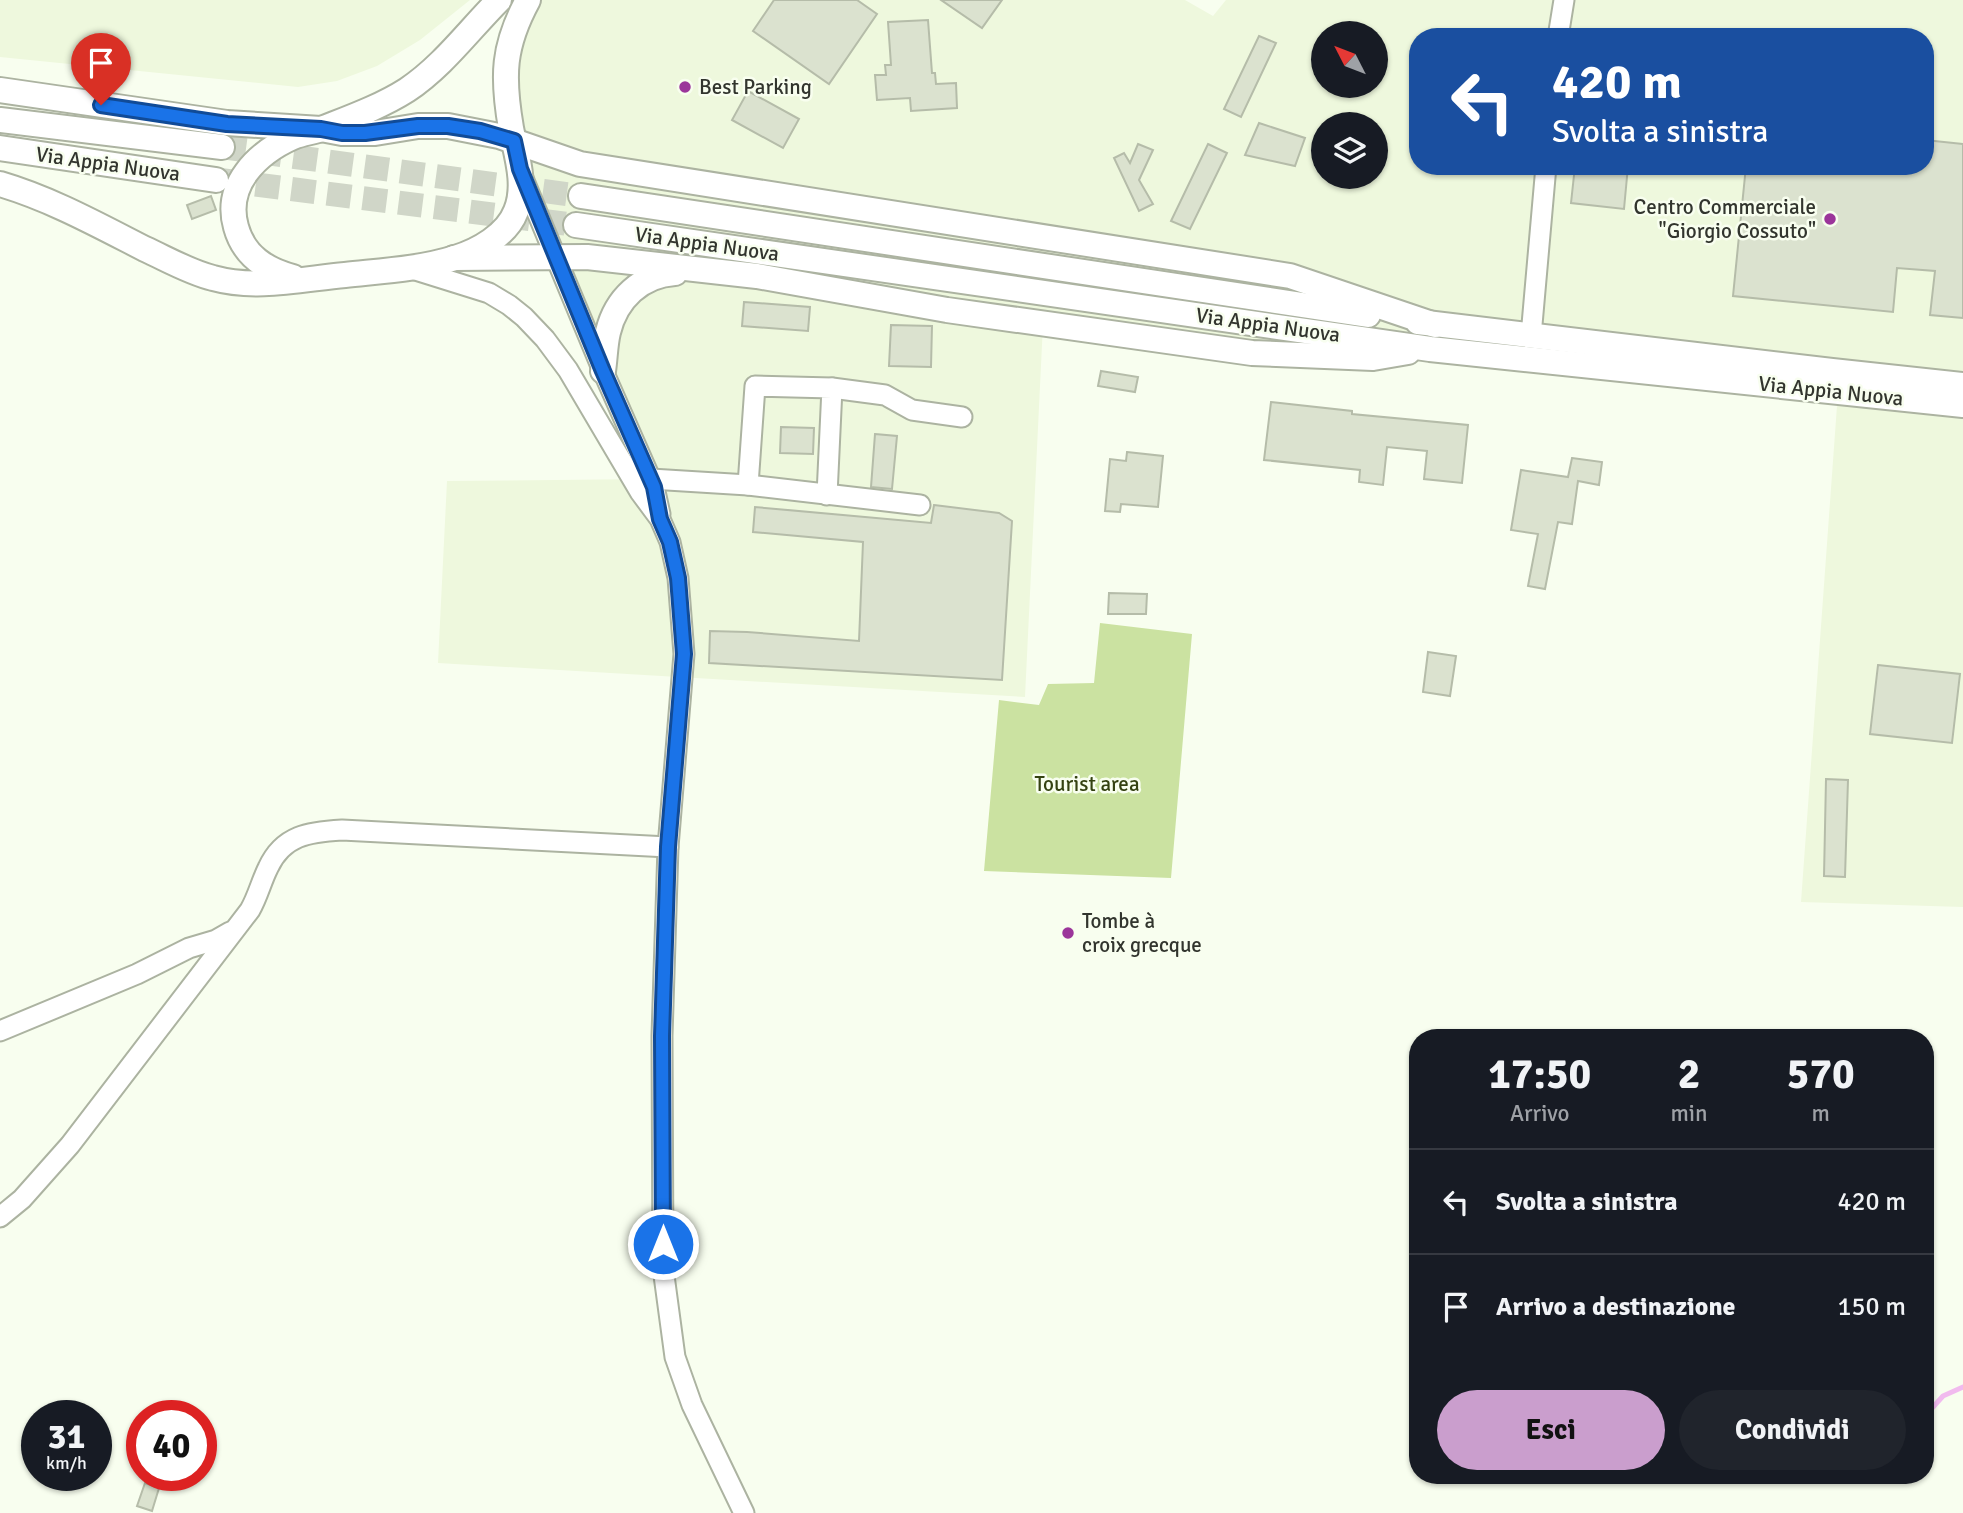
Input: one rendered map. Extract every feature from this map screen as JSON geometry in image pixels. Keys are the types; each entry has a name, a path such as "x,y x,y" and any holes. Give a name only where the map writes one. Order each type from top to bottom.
{"main road":[{"path":"300,279 270,269 253,257 237,233 233,216 234,198 244,174 263,155 295,136 321,129 385,102 421,80 444,60 499,0"},
{"path":"0,184 65,209 202,275 225,281 251,284 408,268 454,258 486,244 508,225 516,212 520,197 520,169 506,88 507,53 513,32 528,0"},
{"path":"0,90 227,124 321,129 342,133 365,133 418,126 448,126 480,131 580,164 1290,276 1432,337"},
{"name":"Via Appia Nuova","path":"0,120 222,146"},
{"name":"Via Appia Nuova","path":"0,148 216,180"},
{"name":"Via Appia Nuova","path":"581,196 1432,337 1531,336 1963,385"},
{"name":"Via Appia Nuova","path":"576,225 1963,405"},
{"path":"454,258 587,257 757,276 947,310 1252,353 1373,358 1432,337"},
{"path":"603,371 607,332 613,317 622,301 644,280 671,273 757,276"}],"street":[{"path":"1559,28 1564,0"},
{"path":"520,169 603,371 651,479 657,496 660,519"},
{"path":"1531,336 1545,175"},
{"path":"408,268 489,293 524,317 545,339 568,370 640,492 660,519 670,542 678,578 684,654 668,847 662,1036 665,1280 675,1357 692,1405 744,1513"},
{"path":"748,485 755,386 832,388 885,395 912,410 962,417"},
{"path":"827,495 832,388"},
{"path":"651,479 748,485 920,505"},
{"path":"0,1217 22,1199 70,1145 254,904 274,856 289,842 311,832 342,831 668,847"},
{"path":"0,1031 234,930"}],"shaded area":[{"path":"0,0 470,0 420,40 377,66 337,81 298,87 0,57"},
{"path":"530,0 1185,0 1213,16 1226,0 1963,0 1963,907 1801,902 1838,392 1430,349 1373,358 1043,324 1025,697 438,663 447,481 650,479 556,258 506,88"}],"green space":[{"name":"Tourist area","path":"1100,623 1192,634 1171,878 984,871 999,700 1039,705 1048,684 1094,683"}],"building":[{"path":"774,0 857,0 877,14 829,84 753,31"},
{"path":"941,0 1002,0 982,28"},
{"path":"928,20 932,73 935,73 936,84 956,83 957,108 911,111 910,98 877,100 875,75 886,75 885,65 891,65 888,22"},
{"path":"1259,36 1276,43 1241,117 1224,109"},
{"path":"748,91 799,119 783,148 732,120"},
{"path":"1259,123 1305,138 1295,166 1245,155"},
{"name":"Centro Commerciale \"Giorgio Cossuto\"","path":"1934,141 1963,144 1963,318 1930,315 1935,271 1897,268 1893,312 1733,296 1745,175 1934,175"},
{"path":"1138,144 1153,150 1139,180 1153,204 1139,211 1114,158 1124,153 1130,163"},
{"path":"1208,144 1227,153 1190,229 1171,221"},
{"path":"1574,175 1627,175 1624,209 1571,203"},
{"path":"211,196 216,210 192,219 187,205"},
{"path":"744,302 810,307 808,331 742,326"},
{"path":"891,325 932,326 931,367 889,366"},
{"path":"1101,371 1138,377 1135,392 1098,386"},
{"path":"1271,402 1352,411 1352,414 1468,425 1462,483 1424,479 1427,451 1387,447 1383,485 1359,482 1360,470 1264,460"},
{"path":"781,427 814,428 813,454 780,453"},
{"path":"875,434 897,436 892,489 871,487"},
{"path":"1127,452 1163,456 1158,507 1121,504 1120,512 1105,511 1110,459 1126,461"},
{"path":"1572,458 1602,462 1599,485 1578,481 1572,524 1558,522 1545,589 1528,586 1538,534 1511,530 1521,470 1568,477"},
{"path":"934,505 999,513 1012,521 1002,680 709,663 710,631 859,641 863,542 753,532 755,507 931,523"},
{"path":"1109,593 1147,594 1146,614 1108,614"},
{"path":"1428,652 1456,656 1450,696 1423,692"},
{"path":"1878,665 1960,674 1952,743 1870,734"},
{"path":"1826,779 1848,780 1845,877 1824,876"},
{"path":"142,1491 158,1491 152,1511 137,1506"}],"waterway":[{"path":"1934,1406 1943,1396 1963,1387"}],"tunnel":[{"path":"222,147 581,196"},
{"path":"220,180 576,225"}],"place":[{"name":"Best Parking","path":"685,87"},
{"name":"Centro Commerciale \"Giorgio Cossuto\"","path":"1830,219"},
{"name":"Tombe à croix grecque","path":"1068,933"}],"route":[{"path":"101,105 227,124 321,129 342,133 448,126 480,131 514,141 520,169 654,487 660,519 670,542 681,598 684,654 668,847 662,1036 663,1244"}]}
